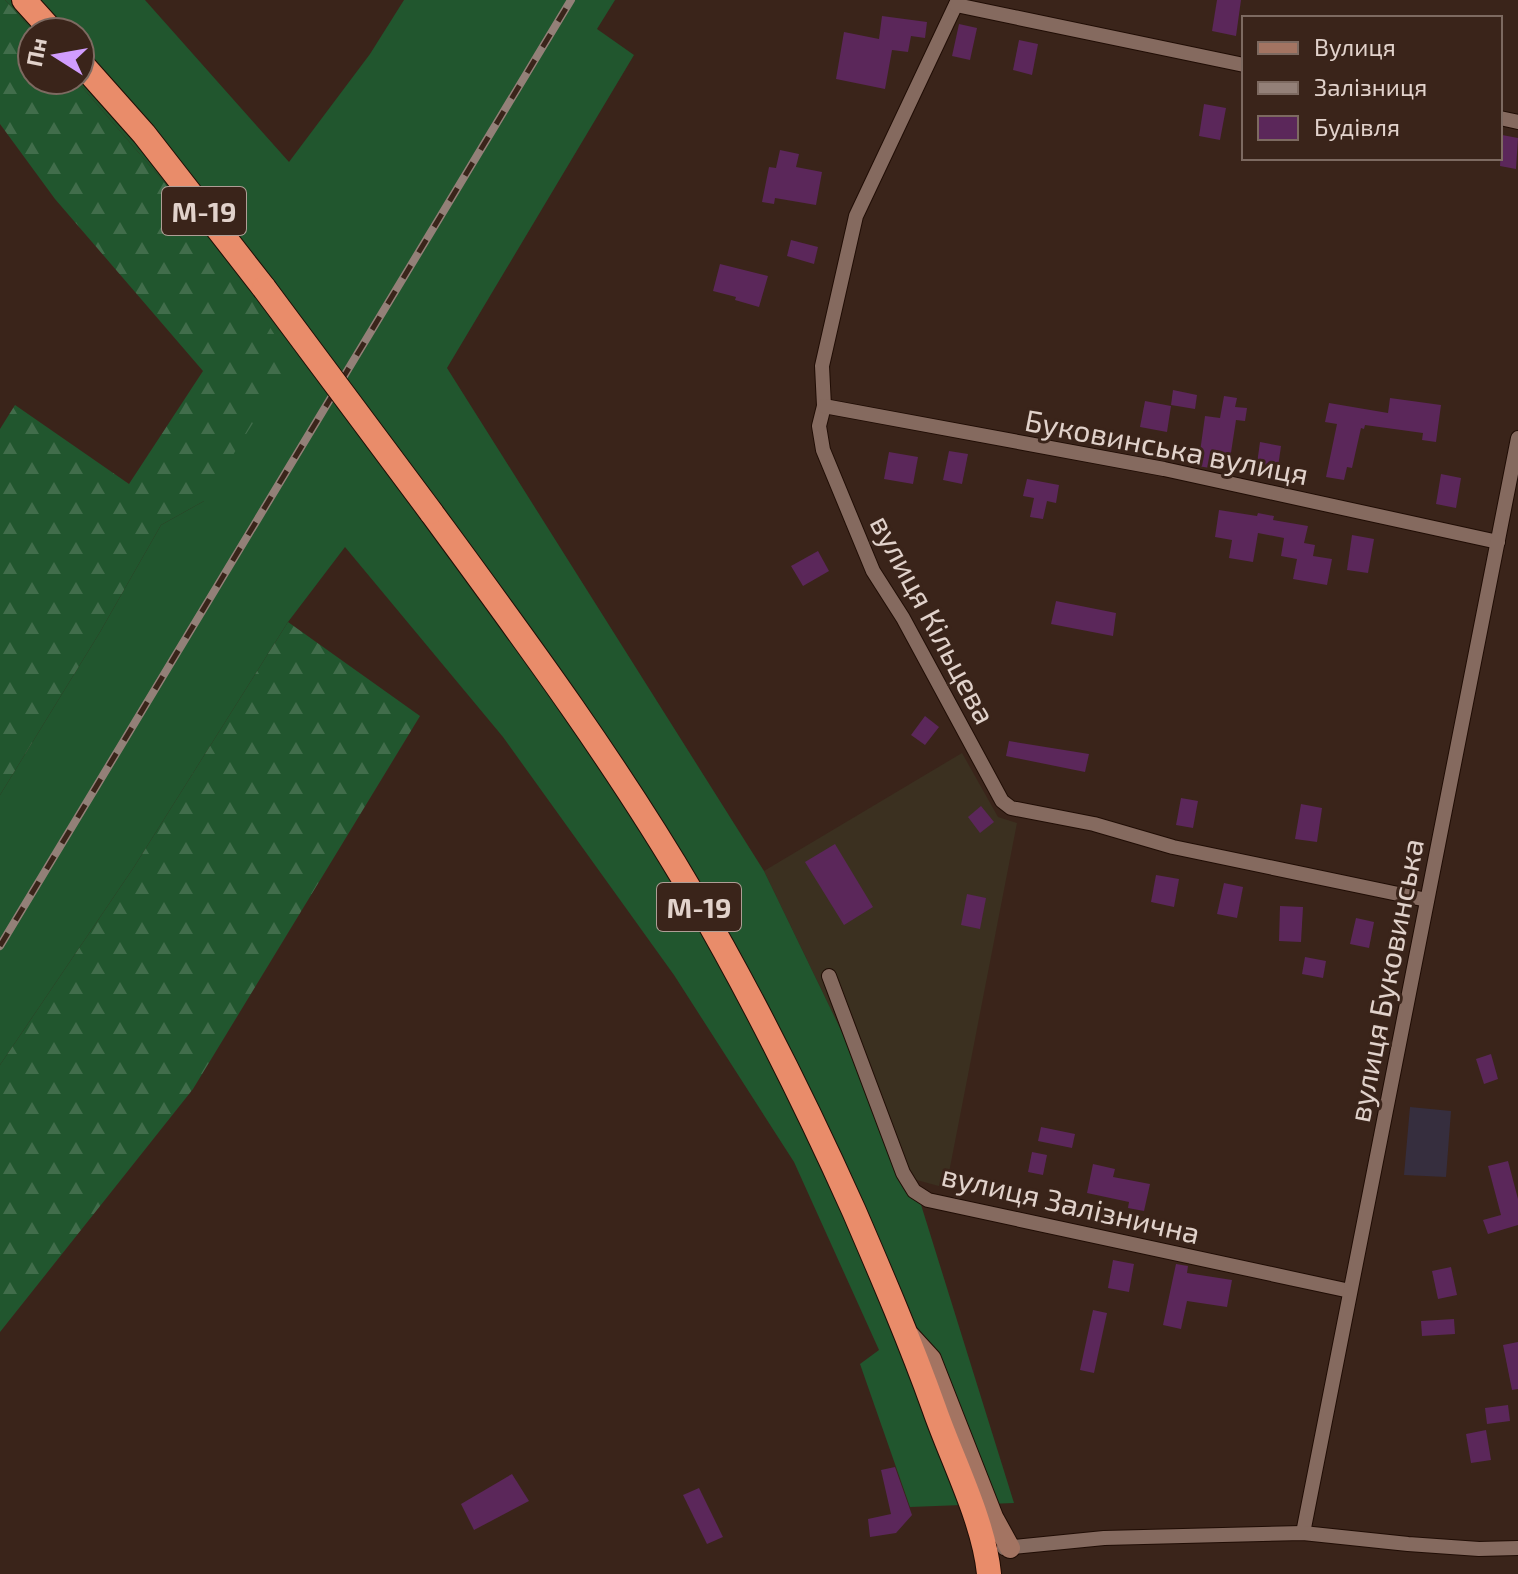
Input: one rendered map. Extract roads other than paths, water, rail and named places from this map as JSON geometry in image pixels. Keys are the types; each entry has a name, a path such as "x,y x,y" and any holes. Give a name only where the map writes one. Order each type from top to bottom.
{"highway":[{"path":"24,0 38,16"},
{"name":"М-19","path":"96,80 144,134 264,288 431,512 561,692 691,891 755,1006 796,1089 909,1335 949,1452 998,1547 989,1574"}],"street":[{"path":"957,2 1242,65"},
{"name":"вулиця Кільцева","path":"957,2 856,216 822,366 824,406 819,426 823,450 873,571 903,618 1002,801 1011,808 1094,824 1173,847 1427,900"},
{"name":"Буковинська вулиця","path":"824,406 1164,469 1498,542"},
{"name":"вулиця Буковинська","path":"1303,1533 1518,438"},
{"name":"вулиця Залізнична","path":"829,976 903,1173 914,1191 928,1200 1350,1291"},
{"path":"998,1547 1104,1538 1303,1533 1479,1549 1518,1548"}],"railway":[{"path":"0,946 571,0"}]}
